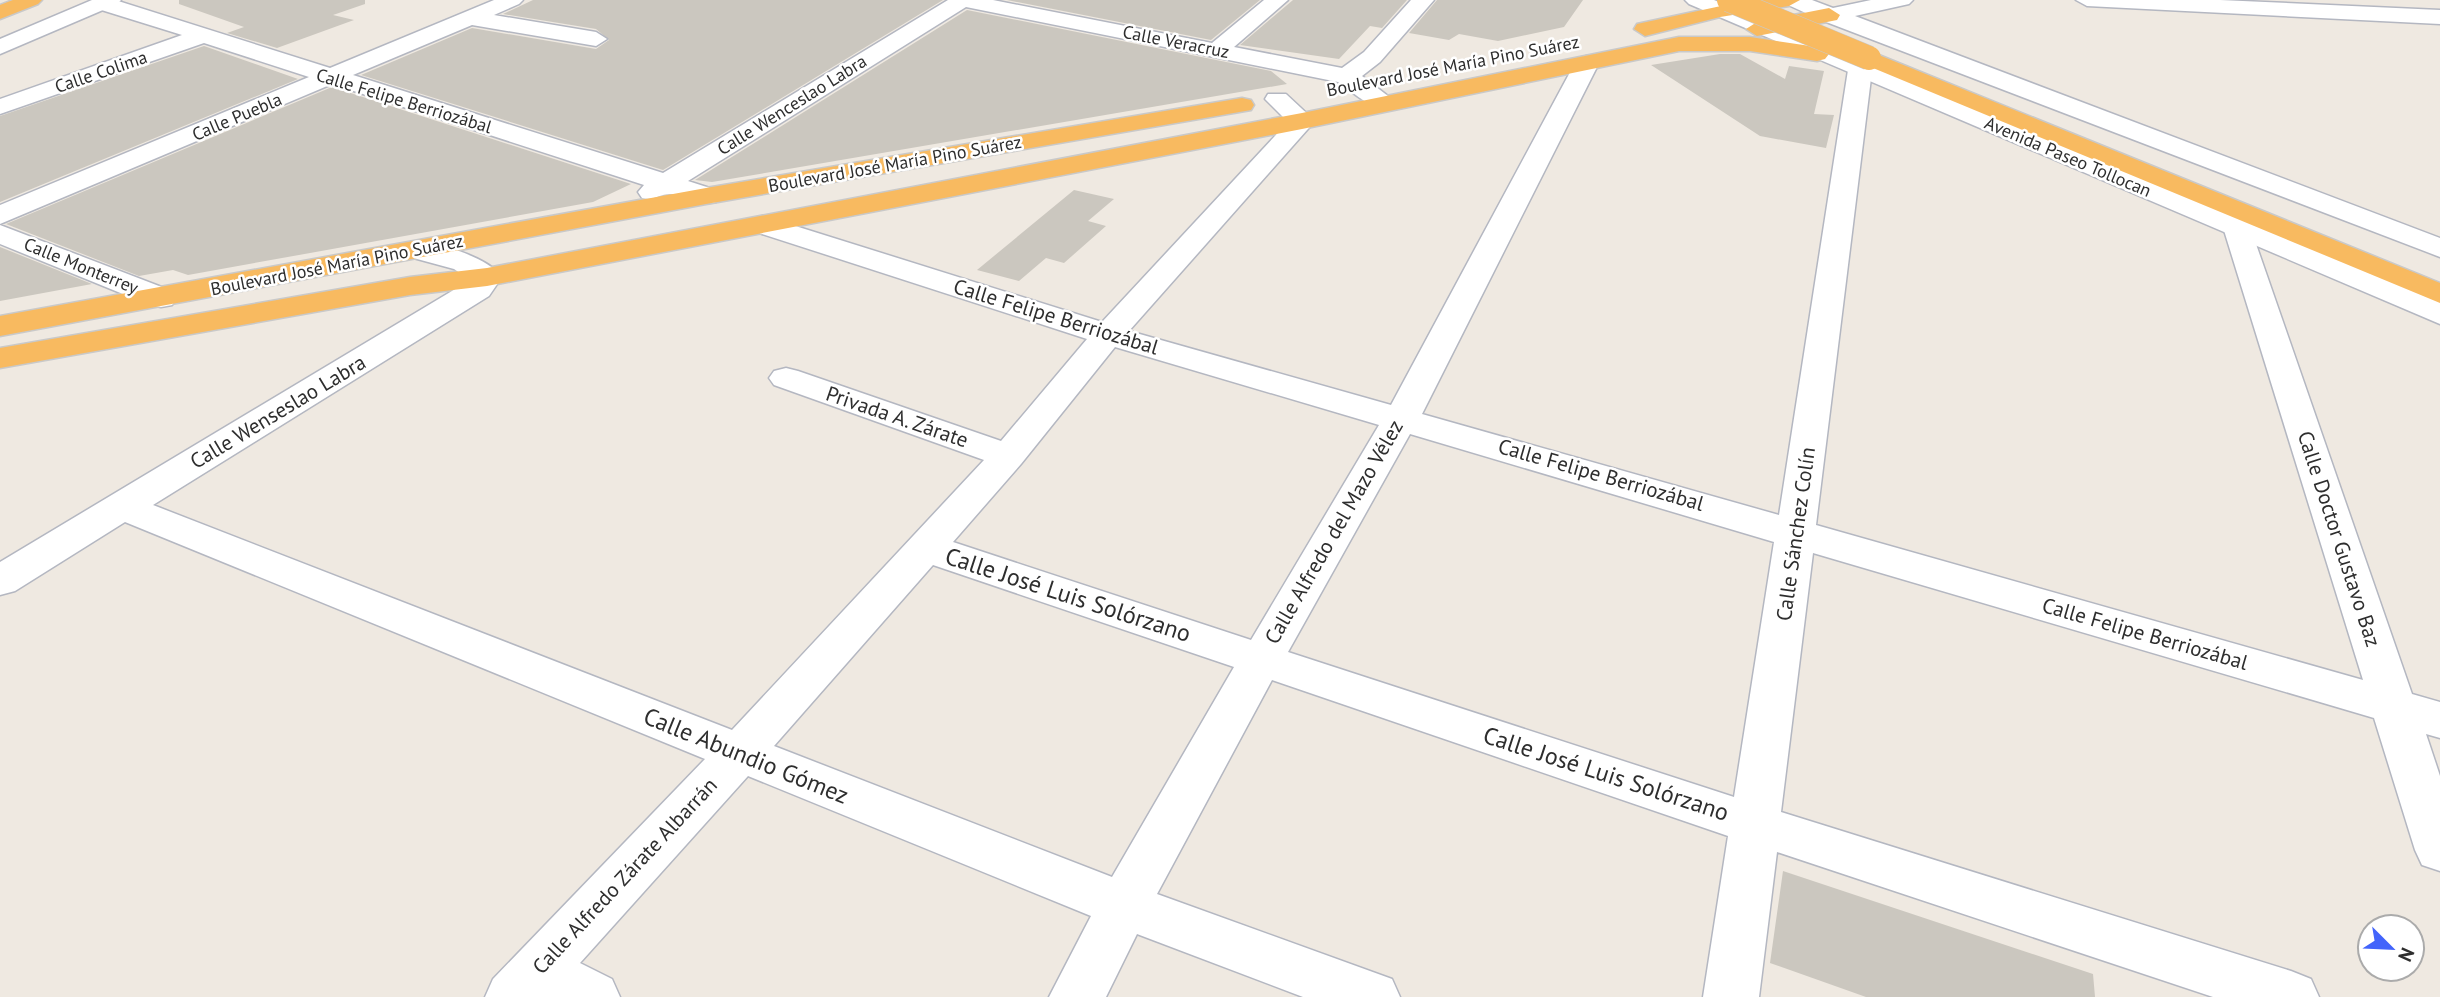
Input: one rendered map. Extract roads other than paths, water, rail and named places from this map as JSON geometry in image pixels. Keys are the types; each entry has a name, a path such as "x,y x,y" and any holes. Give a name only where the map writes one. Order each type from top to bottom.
{"highway":[{"path":"0,13 31,0"},
{"path":"1642,30 1661,17 1666,0"},
{"name":"Avenida Paseo Tollocan","path":"1763,0 1869,54 2440,293"},
{"name":"Boulevard José María Pino Suárez","path":"0,358 396,288 487,277 1302,121 1386,91 1581,53 1642,30 1724,5 1791,0"},
{"name":"Avenida Paseo Tollocan","path":"1724,5 1869,54 2440,268"},
{"path":"1679,44 1829,15"},
{"path":"1581,53 1679,44 1749,44 1869,54"},
{"name":"Boulevard José María Pino Suárez","path":"0,326 706,196 1277,99 1353,80"}],"street":[{"name":"Calle Puebla","path":"0,215 512,0"},
{"name":"Calle Veracruz","path":"962,0 1217,50 1353,80 1386,91"},
{"name":"Calle Wenceslao Labra","path":"622,212 962,0"},
{"path":"1217,50 1277,0"},
{"path":"1353,80 1423,0"},
{"name":"Avenida Paseo Tollocan","path":"1696,0 1724,5 1759,29 1869,54 2440,248"},
{"name":"Avenida Paseo Tollocan","path":"1791,0 1829,15 1869,54 2238,227 2440,314"},
{"path":"1829,15 1902,0"},
{"name":"Calle Sánchez Colín","path":"1731,997 1869,54 1913,0"},
{"path":"2087,0 2440,17"},
{"path":"2317,0 2440,6"},
{"path":"0,47 107,1"},
{"name":"Calle Felipe Berriozábal","path":"107,1 330,78 706,196"},
{"path":"470,18 596,39"},
{"name":"Calle Colima","path":"0,107 202,36"},
{"name":"Calle Alfredo del Mazo Vélez","path":"1077,997 1122,905 1259,659 1401,418 1581,53"},
{"path":"1277,99 1302,121"},
{"name":"Calle Alfredo Zárate Albarrán","path":"526,983 739,754 923,547 1008,456 1108,335 1302,121"},
{"name":"Calle Felipe Berriozábal","path":"763,225 1108,335 2440,720"},
{"name":"Calle Doctor Gustavo Baz","path":"2238,227 2440,850"},
{"name":"Calle Monterrey","path":"0,234 161,298"},
{"path":"417,250 464,263 487,277"},
{"name":"Calle Wenseslao Labra","path":"0,581 478,289 487,277"},
{"name":"Privada A. Zárate","path":"786,378 1008,456"},
{"name":"Calle Abundio Gómez","path":"123,507 1122,905 1372,997"},
{"name":"Calle José Luis Solórzano","path":"923,547 1755,824 2291,997"},
{"path":"526,983 592,997"}]}
